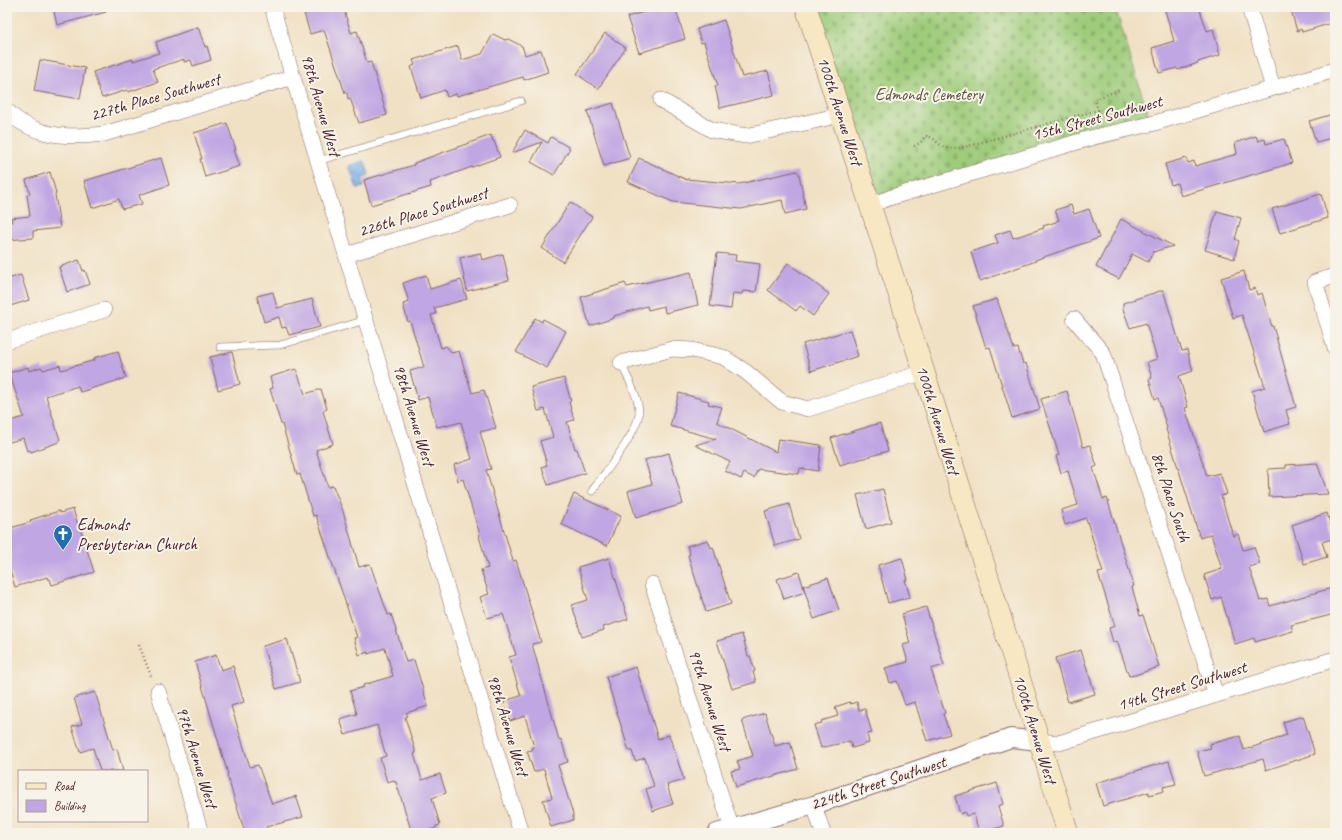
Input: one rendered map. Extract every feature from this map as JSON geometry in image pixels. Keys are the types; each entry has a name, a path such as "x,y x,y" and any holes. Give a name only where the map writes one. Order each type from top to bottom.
{"main road":[{"name":"100th Avenue West","path":"806,7 924,372 1038,741 1068,833"}],"street":[{"name":"98th Avenue West","path":"272,7 521,833"},
{"path":"1249,7 1273,88"},
{"name":"15th Street Southwest","path":"870,205 892,197 1094,137 1151,124 1335,70"},
{"name":"227th Place Southwest","path":"7,111 18,121 41,132 68,136 104,134 293,77"},
{"path":"661,100 712,130 746,136 841,115"},
{"name":"226th Place Southwest","path":"346,255 510,205"},
{"path":"1335,276 1315,282 1335,348"},
{"path":"7,341 104,310"},
{"name":"8th Place South","path":"1074,319 1103,353 1216,695"},
{"path":"621,363 672,349 692,350 723,357 746,372 782,402 808,409 924,372"},
{"name":"99th Avenue West","path":"652,584 724,831"},
{"name":"14th Street Southwest","path":"1038,741 1059,743 1335,659"},
{"name":"97th Avenue West","path":"158,691 201,833"},
{"name":"224th Street Southwest","path":"724,831 814,805 1012,738 1038,741"},
{"path":"814,805 823,833"}],"lane":[{"path":"318,161 521,101"},
{"path":"220,347 280,344 366,320"},
{"path":"592,491 634,432 639,413 635,394 621,363"}],"path":[{"path":"914,146 920,143 926,136 933,137 941,145 949,148 961,148 1098,110 1095,99 1119,90"},
{"path":"139,645 158,691"}],"green space":[{"name":"Edmonds Cemetery","path":"807,7 1115,7 1151,124 870,205"}],"water":[{"path":"363,161 365,162 369,175 362,179 364,187 357,188 349,166"}],"building":[{"path":"53,7 105,7 106,12 57,25"},
{"path":"323,7 343,7 351,33 357,31 367,63 371,62 387,115 359,123 350,98 348,99 347,93 345,93 324,30 310,34 304,13"},
{"path":"659,7 675,7 685,39 639,53 627,17"},
{"path":"1164,7 1199,7 1207,31 1213,29 1220,55 1178,70 1177,68 1159,73 1152,48 1174,41"},
{"path":"1290,7 1335,7 1335,22 1302,32 1301,29 1297,31"},
{"path":"724,20 742,77 768,71 774,95 720,108 715,86 718,86 704,42 701,43 697,29"},
{"path":"198,27 205,47 207,46 211,60 193,66 191,60 184,62 184,59 153,69 158,82 128,92 127,90 102,98 93,72 133,59 133,61 159,53 156,42"},
{"path":"605,33 626,48 598,89 577,74"},
{"path":"493,34 522,46 525,55 541,50 548,72 524,80 523,77 457,96 456,94 447,97 445,90 421,98 411,67 415,65 413,60 458,46 462,60 482,54"},
{"path":"40,60 85,68 80,99 34,91"},
{"path":"613,103 630,158 604,166 587,111"},
{"path":"1330,115 1331,118 1335,117 1335,137 1316,142 1309,121"},
{"path":"227,123 240,166 205,177 200,159 202,159 194,133"},
{"path":"525,130 548,143 551,137 570,148 554,175 531,162 542,142 512,153"},
{"path":"491,135 500,157 430,182 431,187 371,205 364,180 414,165 414,163"},
{"path":"1256,136 1258,141 1265,139 1266,144 1284,139 1292,163 1181,196 1177,183 1171,185 1165,164 1186,158 1188,163 1194,161 1195,166 1237,154 1235,143"},
{"path":"161,158 169,185 139,195 142,204 122,209 119,199 92,208 84,181"},
{"path":"639,158 687,180 739,184 797,171 799,174 806,209 785,214 782,200 741,209 673,202 628,182"},
{"path":"50,172 56,193 60,228 33,231 33,238 7,240 7,223 12,222 11,218 30,216 27,195 30,194 26,180"},
{"path":"1321,194 1328,218 1280,233 1272,209"},
{"path":"570,202 592,217 563,262 542,248"},
{"path":"1071,205 1074,214 1089,209 1099,238 980,281 971,252 998,243 995,235 1010,230 1013,238 1044,228 1043,226 1059,220 1055,210"},
{"path":"1217,211 1241,218 1235,239 1239,241 1234,259 1205,250"},
{"path":"1121,219 1173,246 1153,252 1148,262 1132,254 1119,279 1096,267"},
{"path":"480,253 482,260 503,254 509,280 467,291 460,258"},
{"path":"717,253 736,255 735,261 760,264 756,292 743,291 742,294 733,293 731,309 710,306"},
{"path":"79,260 83,271 85,270 90,284 67,292 59,267"},
{"path":"788,263 829,294 813,316 800,306 796,311 768,290"},
{"path":"1244,271 1249,290 1255,288 1257,295 1262,293 1296,407 1286,410 1290,424 1264,432 1252,391 1265,387 1242,315 1233,318 1221,278"},
{"path":"691,272 698,305 665,313 664,306 648,310 647,306 614,316 614,318 590,326 581,297 625,283 627,287"},
{"path":"21,275 29,300 7,307 7,279"},
{"path":"426,275 430,289 461,280 467,299 434,308 436,314 431,315 441,348 446,346 452,353 459,351 472,393 484,390 496,428 480,432 491,469 486,470 513,561 516,560 541,642 532,644 559,740 561,739 568,762 558,765 573,814 573,820 551,827 543,800 552,798 544,769 534,772 527,751 533,750 532,748 534,747 525,716 510,721 504,701 521,696 509,657 516,655 503,614 487,618 480,597 489,594 481,570 488,568 479,536 480,535 463,479 458,481 454,465 472,459 461,422 437,427 428,397 418,400 410,371 424,367 410,321 408,322 403,304 409,302 403,283"},
{"path":"1163,290 1182,351 1187,350 1193,371 1179,376 1188,407 1185,408 1207,476 1220,473 1227,494 1221,496 1233,536 1238,534 1243,550 1254,547 1260,564 1249,567 1260,601 1268,599 1270,606 1335,587 1335,614 1291,625 1293,631 1255,642 1254,638 1235,644 1221,597 1212,600 1204,575 1222,569 1211,534 1200,538 1166,429 1167,428 1158,398 1155,399 1149,379 1152,378 1147,362 1157,359 1146,323 1130,328 1123,309 1123,303"},
{"path":"273,292 277,308 312,299 320,327 289,335 286,327 282,328 279,317 264,322 257,296"},
{"path":"997,299 1014,349 1018,348 1023,364 1026,363 1040,409 1012,418 990,347 986,348 973,306"},
{"path":"535,318 542,322 543,319 566,331 547,368 516,352"},
{"path":"850,330 858,356 811,371 803,344"},
{"path":"118,351 126,378 80,392 78,386 46,396 60,440 59,442 31,452 30,450 27,451 23,438 7,443 7,422 24,417 9,373 28,367 29,371 41,367 43,370 60,365 61,370 95,360 94,358"},
{"path":"232,352 240,384 218,390 210,357"},
{"path":"296,369 305,394 321,389 327,409 323,411 333,444 316,450 328,487 333,486 343,511 359,567 370,564 388,615 391,614 406,662 414,660 428,706 406,713 408,716 405,717 416,753 414,754 422,780 440,774 446,793 432,798 440,825 436,826 436,828 420,833 412,833 396,782 394,782 394,780 387,782 380,758 386,756 377,725 345,735 340,719 357,714 350,691 364,687 363,685 393,676 385,648 368,654 368,652 359,655 354,638 357,637 316,515 313,516 300,474 297,475 270,389 273,388 270,377"},
{"path":"564,378 571,401 569,402 574,420 567,422 575,449 577,449 585,473 548,485 542,467 547,465 540,441 553,437 545,409 538,411 531,387"},
{"path":"1067,391 1083,447 1090,445 1097,466 1093,468 1103,499 1107,498 1134,586 1132,587 1140,616 1143,615 1159,667 1135,675 1129,676 1117,641 1113,642 1109,628 1115,626 1098,573 1103,572 1086,518 1065,525 1061,510 1078,505 1068,471 1061,473 1056,456 1059,455 1041,399"},
{"path":"679,393 709,401 708,404 722,407 717,422 776,452 778,439 821,445 818,471 800,468 799,474 758,469 754,478 744,473 741,479 725,471 730,462 695,445 716,439 670,426"},
{"path":"880,423 888,451 840,465 831,438"},
{"path":"669,453 683,504 636,518 628,491 652,484 645,460"},
{"path":"1317,463 1328,494 1269,497 1268,469 1286,468 1286,465"},
{"path":"883,489 891,522 866,529 857,495"},
{"path":"574,494 621,516 607,546 561,524"},
{"path":"789,504 799,539 775,546 765,511"},
{"name":"Edmonds Presbyterian Church","path":"73,509 94,572 52,585 50,579 48,580 47,577 15,587 7,560 7,529 31,522 30,520 59,511 60,513"},
{"path":"1327,513 1335,538 1322,542 1327,557 1304,564 1292,525"},
{"path":"708,540 711,548 713,547 731,604 706,612 688,555 690,554 687,546"},
{"path":"609,558 628,619 603,627 604,630 582,637 572,605 588,600 578,567"},
{"path":"902,558 908,580 905,580 910,597 888,603 878,565"},
{"path":"799,572 805,592 784,599 777,579"},
{"path":"828,578 839,610 814,619 803,586"},
{"path":"926,607 944,665 931,669 950,734 927,741 915,702 905,705 897,681 890,683 885,668 908,662 903,645 910,643 902,614"},
{"path":"742,634 748,656 750,656 755,671 753,672 756,682 732,689 717,641"},
{"path":"287,639 300,682 276,689 263,646"},
{"path":"1081,650 1095,694 1068,702 1055,658"},
{"path":"216,655 221,670 233,666 244,702 231,706 250,767 258,765 272,804 296,796 303,817 266,827 267,833 245,833 227,775 228,774 195,662"},
{"path":"636,667 658,739 669,735 684,780 667,785 673,804 653,811 646,789 654,786 645,758 635,761 632,751 629,751 606,677"},
{"path":"95,692 113,750 117,749 123,770 100,770 93,748 80,752 72,727 82,724 74,698"},
{"path":"850,702 850,704 857,702 859,710 865,709 872,733 867,734 869,743 852,748 850,741 821,748 814,725 822,723 821,721 838,716 835,707"},
{"path":"765,713 775,746 790,742 798,769 736,787 731,771 740,769 737,761 753,756 742,720"},
{"path":"1303,716 1315,754 1266,770 1263,759 1204,776 1197,751 1211,748 1210,744 1240,736 1244,750 1287,735 1283,722"},
{"path":"1169,761 1176,784 1163,787 1164,791 1149,795 1149,792 1103,806 1096,783"},
{"path":"997,783 1003,804 998,806 1004,826 979,833 974,814 966,816 965,812 960,814 955,796"}],"place":[{"name":"Edmonds Presbyterian Church","path":"63,551"}]}
